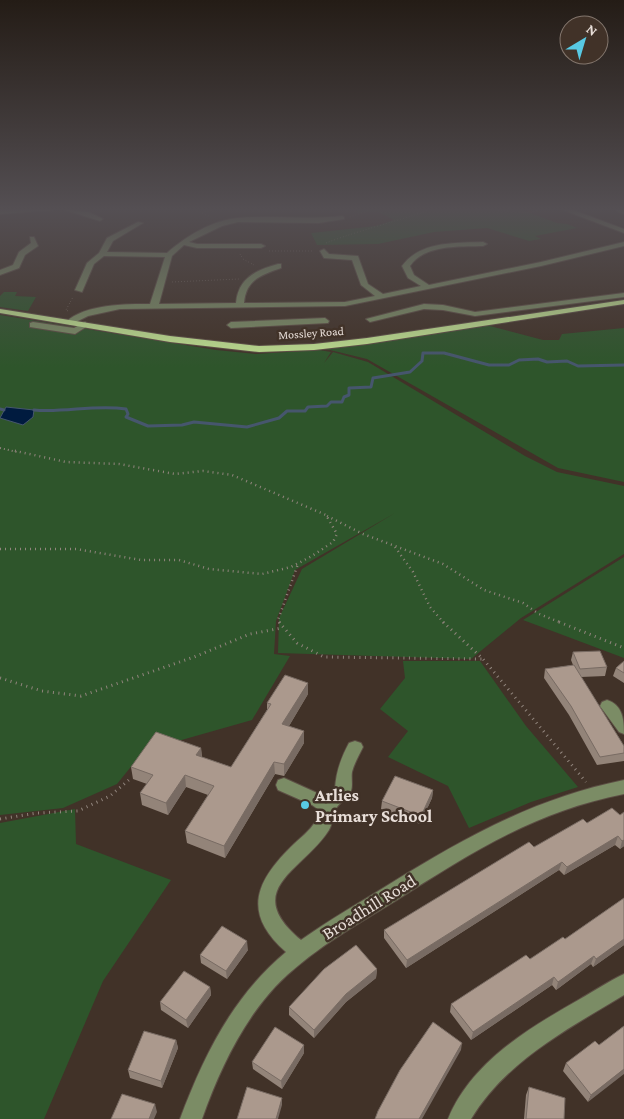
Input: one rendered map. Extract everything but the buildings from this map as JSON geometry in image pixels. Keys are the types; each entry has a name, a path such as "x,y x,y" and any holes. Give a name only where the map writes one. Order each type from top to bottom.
{"main road":[{"name":"Mossley Road","path":"0,311 170,339 259,349 314,347 367,341 624,302"}],"street":[{"path":"0,273 16,266 18,262"},
{"path":"79,290 92,262"},
{"path":"154,306 167,262"},
{"path":"357,262 365,285 382,297"},
{"path":"408,262 406,266 412,276 427,287"},
{"path":"70,322 85,314 102,309 154,306 345,304 548,262"},
{"path":"240,306 240,292 249,277 278,266"},
{"path":"370,320 433,306 446,307 460,313 475,314 624,294"},
{"path":"312,305 312,322"},
{"path":"533,307 541,314"},
{"path":"231,325 325,321"},
{"path":"33,325 75,331 85,325"},
{"path":"607,706 624,728"},
{"path":"327,807 343,791 344,772 355,747"},
{"path":"284,785 318,800 327,807 328,814 322,826 269,884 264,897 265,912 276,930 300,952"},
{"name":"Broadhill Road","path":"191,1119 216,1059 232,1028 268,981 300,952 462,849 514,821 594,793 624,786"},
{"path":"459,1119 478,1089 495,1068 519,1050 624,984"}],"path":[{"path":"250,262 268,270"},
{"path":"161,282 199,282 208,279 225,279"},
{"path":"79,290 66,310 85,314"},
{"path":"0,448 66,462 119,464 175,474 203,471 232,475 264,487 363,534 443,564 484,590 523,604 539,614 624,648"},
{"path":"0,549 76,549 141,560 179,560 209,569 236,570 262,574 299,563 333,542 337,534 326,515"},
{"path":"394,546 413,572 430,607 457,637 483,659 594,793"},
{"path":"299,563 278,620 292,640 306,650 324,657 483,659"},
{"path":"0,678 42,691 81,696 194,657 250,634 282,628"},
{"path":"0,819 36,813 78,811 110,796 130,779"}],"green space":[{"path":"4,292 17,292 15,296 36,297 28,311 0,307 0,296"},
{"path":"0,315 216,350 256,354 319,350 331,352 324,363 333,352 368,362 525,456 557,472 624,486 624,554 521,618 471,659 278,653 279,618 302,569 395,513 295,570 276,621 274,654 290,656 252,720 171,743 155,737 117,784 63,808 0,815"},
{"path":"486,325 543,340 559,340 562,334 624,328 624,482 558,468 367,359 326,349"},
{"path":"624,557 624,658 523,620"},
{"path":"403,661 480,661 526,726 578,787 531,802 469,828 448,786 388,757 408,731 380,709 405,678"},
{"path":"75,809 76,844 171,880 103,981 44,1119 0,1119 0,823"}],"water":[{"path":"6,407 34,410 33,417 23,425 0,418"}],"waterway":[{"path":"34,410 114,408 126,409 128,414 126,417 148,426 182,425 194,422 247,427 279,418 287,411 305,411 308,407 327,406 331,402 342,402 344,397 349,395 349,388 371,387 373,378 410,372 422,361 423,353 444,353 489,365 509,365 519,360 538,359 547,362 567,361 578,366 624,365"},
{"path":"0,409 4,410"}],"place":[{"name":"Arlies Primary School","path":"305,805"}]}
